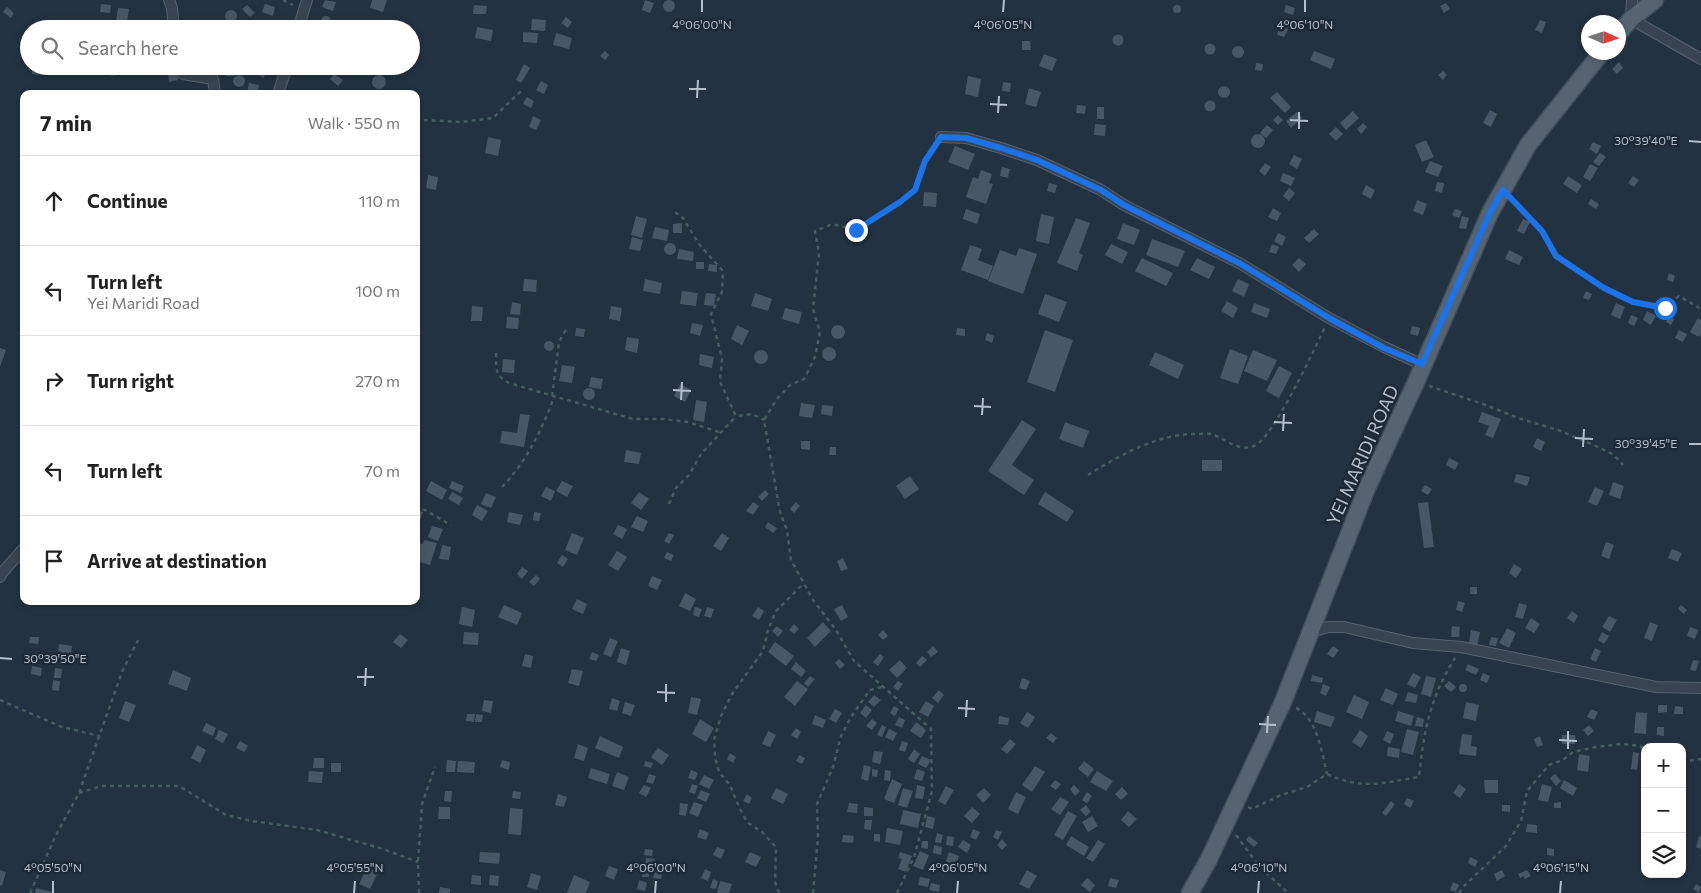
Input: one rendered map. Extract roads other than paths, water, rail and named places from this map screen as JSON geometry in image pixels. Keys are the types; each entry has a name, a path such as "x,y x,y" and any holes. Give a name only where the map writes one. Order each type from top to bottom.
{"main road":[{"path":"1626,25 1655,0"},
{"name":"YEI MARIDI ROAD","path":"1190,893 1224,827 1283,702 1367,488 1490,213 1528,145 1596,60"}],"street":[{"path":"169,0 173,20"},
{"path":"300,20 306,0"},
{"path":"1632,0 1631,19 1701,59"},
{"path":"190,75 213,79 214,90"},
{"path":"279,90 284,75"},
{"path":"941,137 966,138 1037,160 1101,190 1124,205 1241,264 1329,318 1384,348 1422,364"},
{"path":"0,577 2,572 20,552"},
{"path":"1311,632 1344,627 1413,643 1461,647 1656,686 1701,688"}]}
